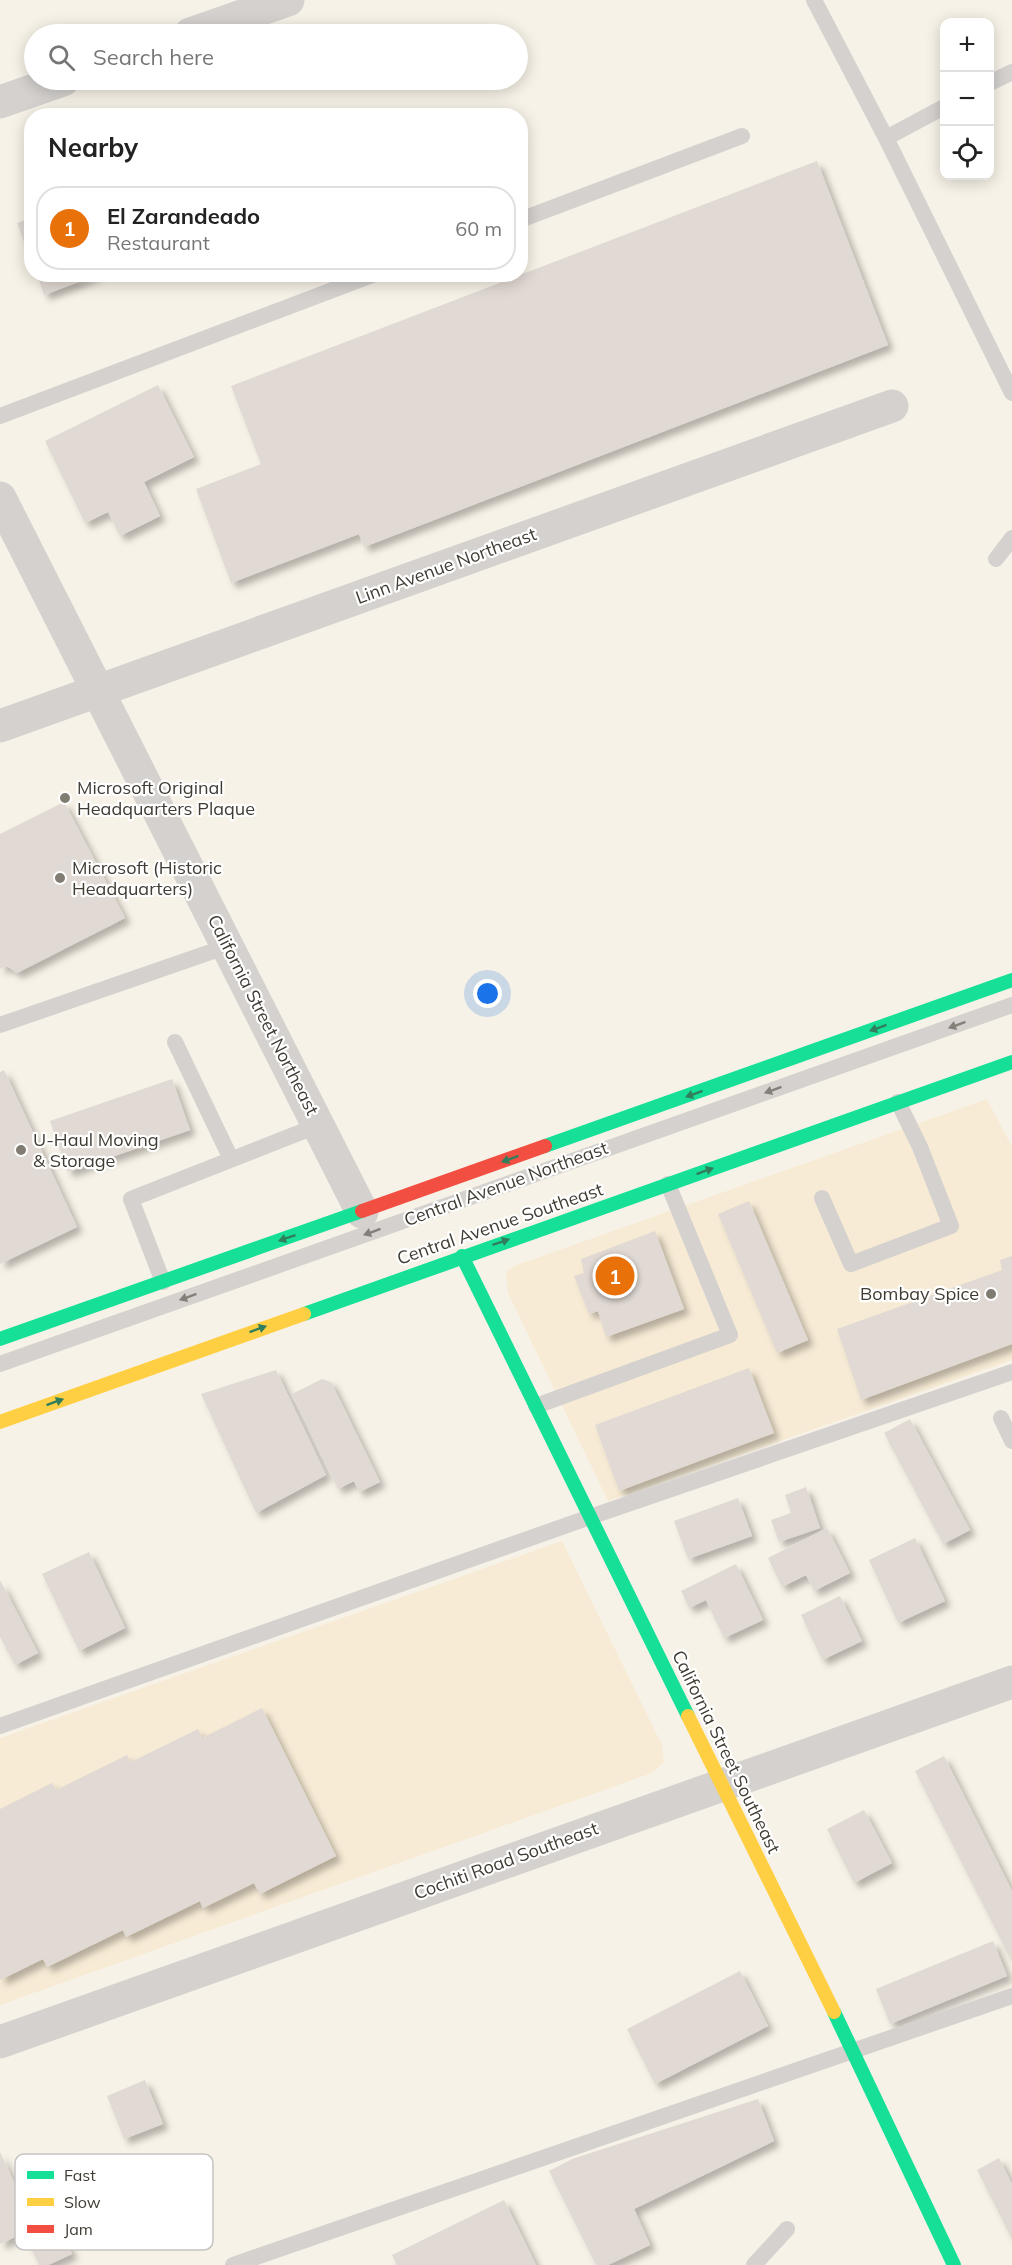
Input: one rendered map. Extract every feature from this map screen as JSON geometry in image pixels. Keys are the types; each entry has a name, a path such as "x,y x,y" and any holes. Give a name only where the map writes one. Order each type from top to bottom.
{"main road":[{"name":"Central Avenue Northeast","path":"0,1339 1012,981"},
{"name":"Central Avenue Southeast","path":"0,1422 1012,1062"},
{"name":"California Street Southeast","path":"462,1256 722,1783 954,2265"}],"street":[{"path":"219,24 288,0"},
{"path":"0,102 34,90"},
{"name":"Linn Avenue Northeast","path":"0,726 892,406"},
{"name":"California Street Northeast","path":"0,498 362,1212"},
{"name":"Cochiti Road Southeast","path":"0,2042 722,1783 1012,1682"}],"lane":[{"path":"814,0 886,138 1012,393"},
{"path":"994,81 1012,72"},
{"path":"886,138 940,110"},
{"path":"528,217 742,136"},
{"path":"0,416 354,282"},
{"path":"996,559 1012,538"},
{"path":"0,1025 228,946"},
{"name":"Central Avenue Northeast","path":"0,1364 1012,1005"},
{"path":"175,1042 231,1160"},
{"path":"822,1198 851,1264 951,1226 920,1147 898,1102"},
{"path":"163,1282 131,1199 319,1125"},
{"path":"536,1406 730,1335 668,1184"},
{"path":"0,1726 590,1517 1012,1372"},
{"path":"1001,1418 1012,1441"},
{"path":"233,2265 1012,1996"},
{"path":"754,2265 787,2229"}],"shaded area":[{"path":"987,1099 1012,1147 1012,1360 608,1501 508,1293 506,1272 514,1266"},
{"path":"562,1541 662,1745 664,1762 652,1773 0,2005 0,1738"}],"building":[{"path":"817,161 888,345 364,547 359,534 231,583 196,489 261,464 231,386 502,282 528,282 528,272"},
{"path":"24,220 24,242 17,223"},
{"path":"40,282 78,282 44,295"},
{"path":"158,385 194,457 144,482 160,516 120,536 108,512 85,523 45,441"},
{"path":"64,802 125,918 17,973 7,966 0,969 0,834"},
{"name":"U-Haul Moving & Storage","path":"4,1070 77,1227 0,1264 0,1072"},
{"path":"172,1079 190,1130 68,1172 50,1121"},
{"path":"749,1201 808,1340 777,1353 718,1214"},
{"path":"655,1231 684,1309 606,1337 598,1311 589,1314 574,1276 584,1273 581,1259"},
{"path":"1012,1256 1012,1344 861,1400 837,1329 1002,1270 1000,1260"},
{"path":"749,1368 774,1433 619,1491 595,1425"},
{"path":"276,1370 326,1475 256,1513 201,1394"},
{"path":"322,1379 331,1382 380,1482 359,1492 354,1481 338,1489 292,1394"},
{"path":"910,1419 970,1530 943,1544 884,1433"},
{"path":"806,1487 820,1528 779,1542 771,1520 791,1513 785,1495"},
{"path":"738,1498 752,1536 688,1559 674,1521"},
{"path":"827,1528 850,1573 814,1591 806,1575 782,1587 768,1558"},
{"path":"915,1538 945,1601 898,1623 869,1560"},
{"path":"89,1552 125,1628 79,1651 42,1574"},
{"path":"736,1564 763,1620 724,1638 706,1600 689,1608 681,1591"},
{"path":"0,1580 38,1653 15,1665 0,1637"},
{"path":"840,1596 862,1641 822,1660 801,1615"},
{"path":"262,1708 336,1856 260,1894 254,1883 203,1908 200,1901 126,1937 123,1930 47,1967 43,1959 0,1980 0,1809 52,1783 56,1790 127,1755 131,1762 198,1729 202,1738"},
{"path":"944,1756 1012,1891 1012,1955 1009,1956 915,1771"},
{"path":"864,1810 892,1863 854,1883 827,1829"},
{"path":"993,1941 1007,1976 890,2024 876,1989"},
{"path":"740,1971 768,2026 655,2084 627,2029"},
{"path":"145,2080 163,2124 124,2139 107,2096"},
{"path":"758,2099 774,2141 634,2209 650,2245 608,2265 596,2265 549,2171 572,2159"},
{"path":"0,2152 15,2185 15,2237 0,2244"},
{"path":"999,2158 1012,2184 1012,2239 977,2170"},
{"path":"504,2200 536,2265 397,2265 392,2255"},
{"path":"32,2250 70,2250 72,2254 48,2265 39,2265"}],"traffic: fast":[{"path":"545,1146 1012,980"},
{"path":"304,1314 1012,1062"},
{"path":"0,1339 362,1211"},
{"path":"462,1256 688,1716"},
{"path":"834,2012 954,2265"}],"traffic: slow":[{"path":"0,1422 304,1314"},
{"path":"688,1716 834,2012"}],"traffic: jam":[{"path":"362,1211 545,1146"}],"place":[{"name":"Microsoft Original Headquarters Plaque","path":"65,798"},
{"name":"Microsoft (Historic Headquarters)","path":"60,878"},
{"name":"U-Haul Moving & Storage","path":"21,1150"},
{"name":"El Zarandeado","path":"615,1276"},
{"name":"Bombay Spice","path":"991,1294"}]}
